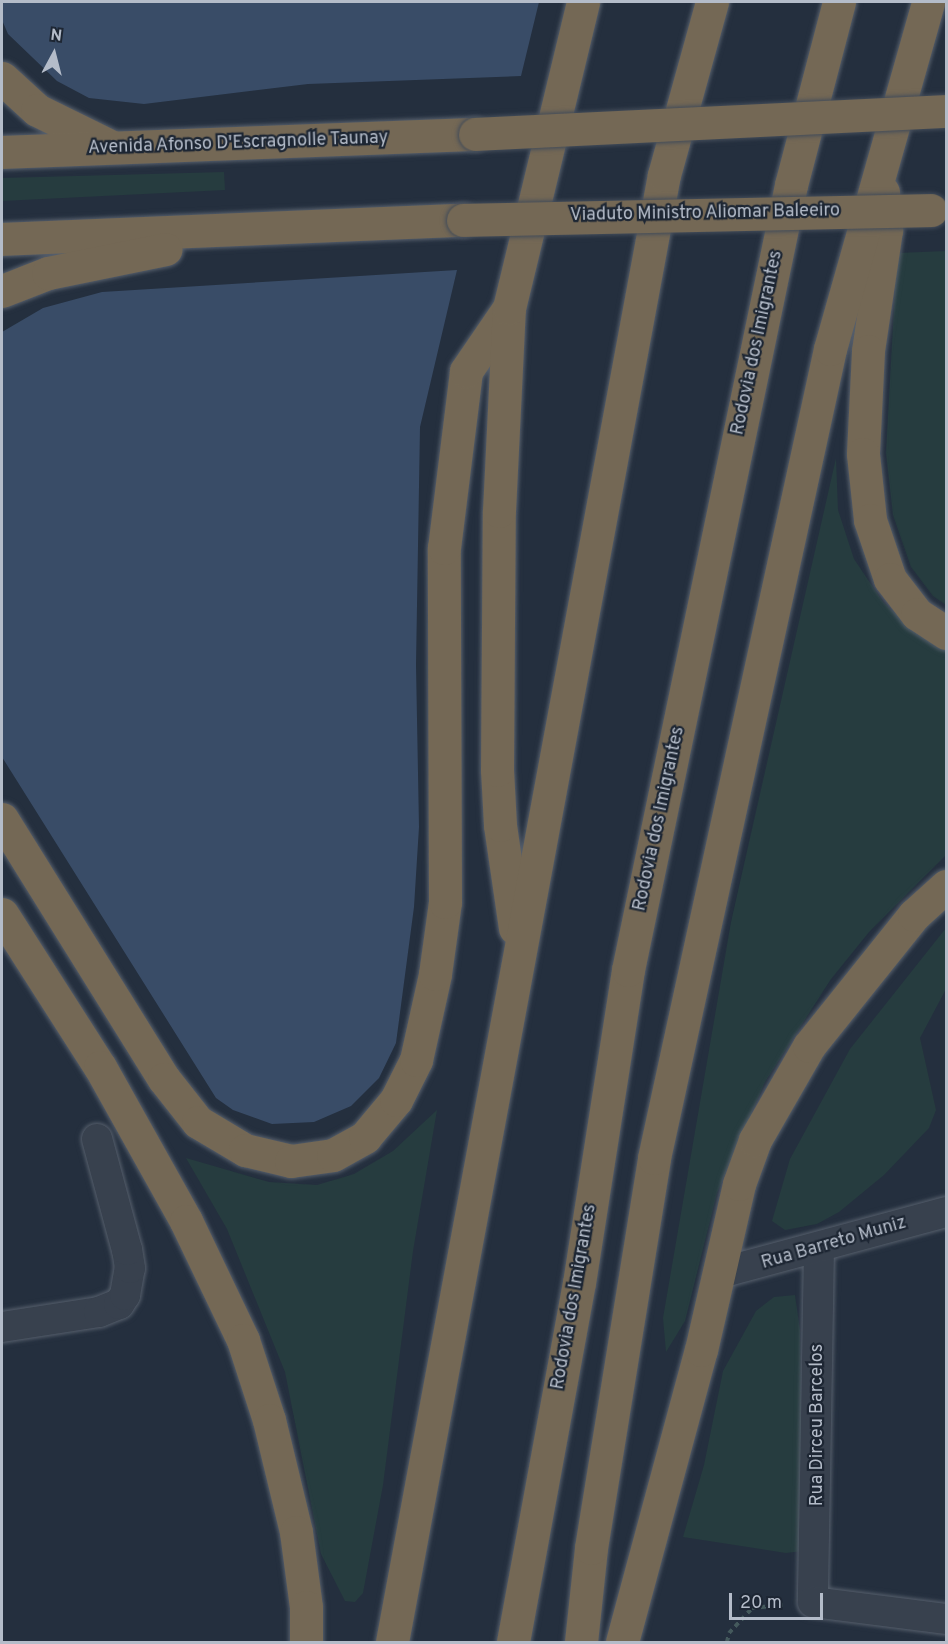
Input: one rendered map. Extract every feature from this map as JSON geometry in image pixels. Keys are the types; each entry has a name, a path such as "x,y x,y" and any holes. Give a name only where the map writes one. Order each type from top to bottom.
{"highway":[{"path":"519,951 500,825 497,770 499,511 509,308 583,2"},
{"path":"392,1642 664,175 712,2"},
{"name":"Rodovia dos Imigrantes","path":"513,1642 579,1283 628,970 791,185 839,2"},
{"path":"581,1642 591,1548 654,1158 830,349 928,2"},
{"path":"2,78 37,110 120,150"},
{"name":"Avenida Afonso D'Escragnolle Taunay","path":"2,152 120,150 946,111"},
{"path":"881,166 886,230 868,351 863,454 870,520 890,579 917,614 946,633"},
{"name":"Viaduto Ministro Aliomar Baleeiro","path":"280,227 463,220 942,211"},
{"path":"2,239 280,227"},
{"path":"2,291 48,273 280,227"},
{"path":"2,819 164,1079 198,1122 245,1150 291,1161 333,1155 365,1137 396,1100 416,1060 435,974 445,902 444,549 466,371 509,308"},
{"path":"621,1642 720,1273 739,1184 755,1140 778,1095 809,1046 914,915 946,886"},
{"path":"2,914 100,1066 186,1221 243,1340 269,1420 296,1532 306,1607 306,1642"}],"street":[{"path":"2,1327 99,1312 119,1304 125,1295 130,1269 128,1250 97,1139"},
{"name":"Rua Barreto Muniz","path":"720,1273 946,1212"},
{"name":"Rua Dirceu Barcelos","path":"813,1602 819,1248"},
{"path":"813,1602 946,1618"}],"path":[{"path":"727,1642 729,1633 752,1608 813,1602"}],"green space":[{"path":"224,172 225,190 2,201 2,178"},
{"path":"946,251 946,605 933,596 911,567 893,515 886,453 897,253"},
{"path":"836,458 838,510 854,559 883,602 904,622 946,649 946,855 869,932 831,979 765,1082 717,1193 685,1321 666,1352 663,1318 731,922"},
{"path":"946,928 946,989 920,1038 936,1110 929,1128 884,1175 839,1212 817,1224 785,1230 772,1221 790,1159 850,1049"},
{"path":"437,1110 413,1251 383,1485 363,1593 355,1602 345,1601 321,1554 285,1372 227,1229 186,1158 269,1182 317,1185 354,1174 393,1151"},
{"path":"795,1295 800,1330 803,1551 786,1553 683,1537 704,1465 723,1371 756,1311 774,1297"}],"water":[{"path":"2,2 539,2 521,76 308,84 144,104 89,98 57,81 8,34 2,20"},
{"path":"457,270 420,427 416,665 419,827 414,907 396,1043 379,1078 351,1106 314,1122 272,1124 233,1110 216,1098 2,757 2,332 43,308 102,292"}]}
